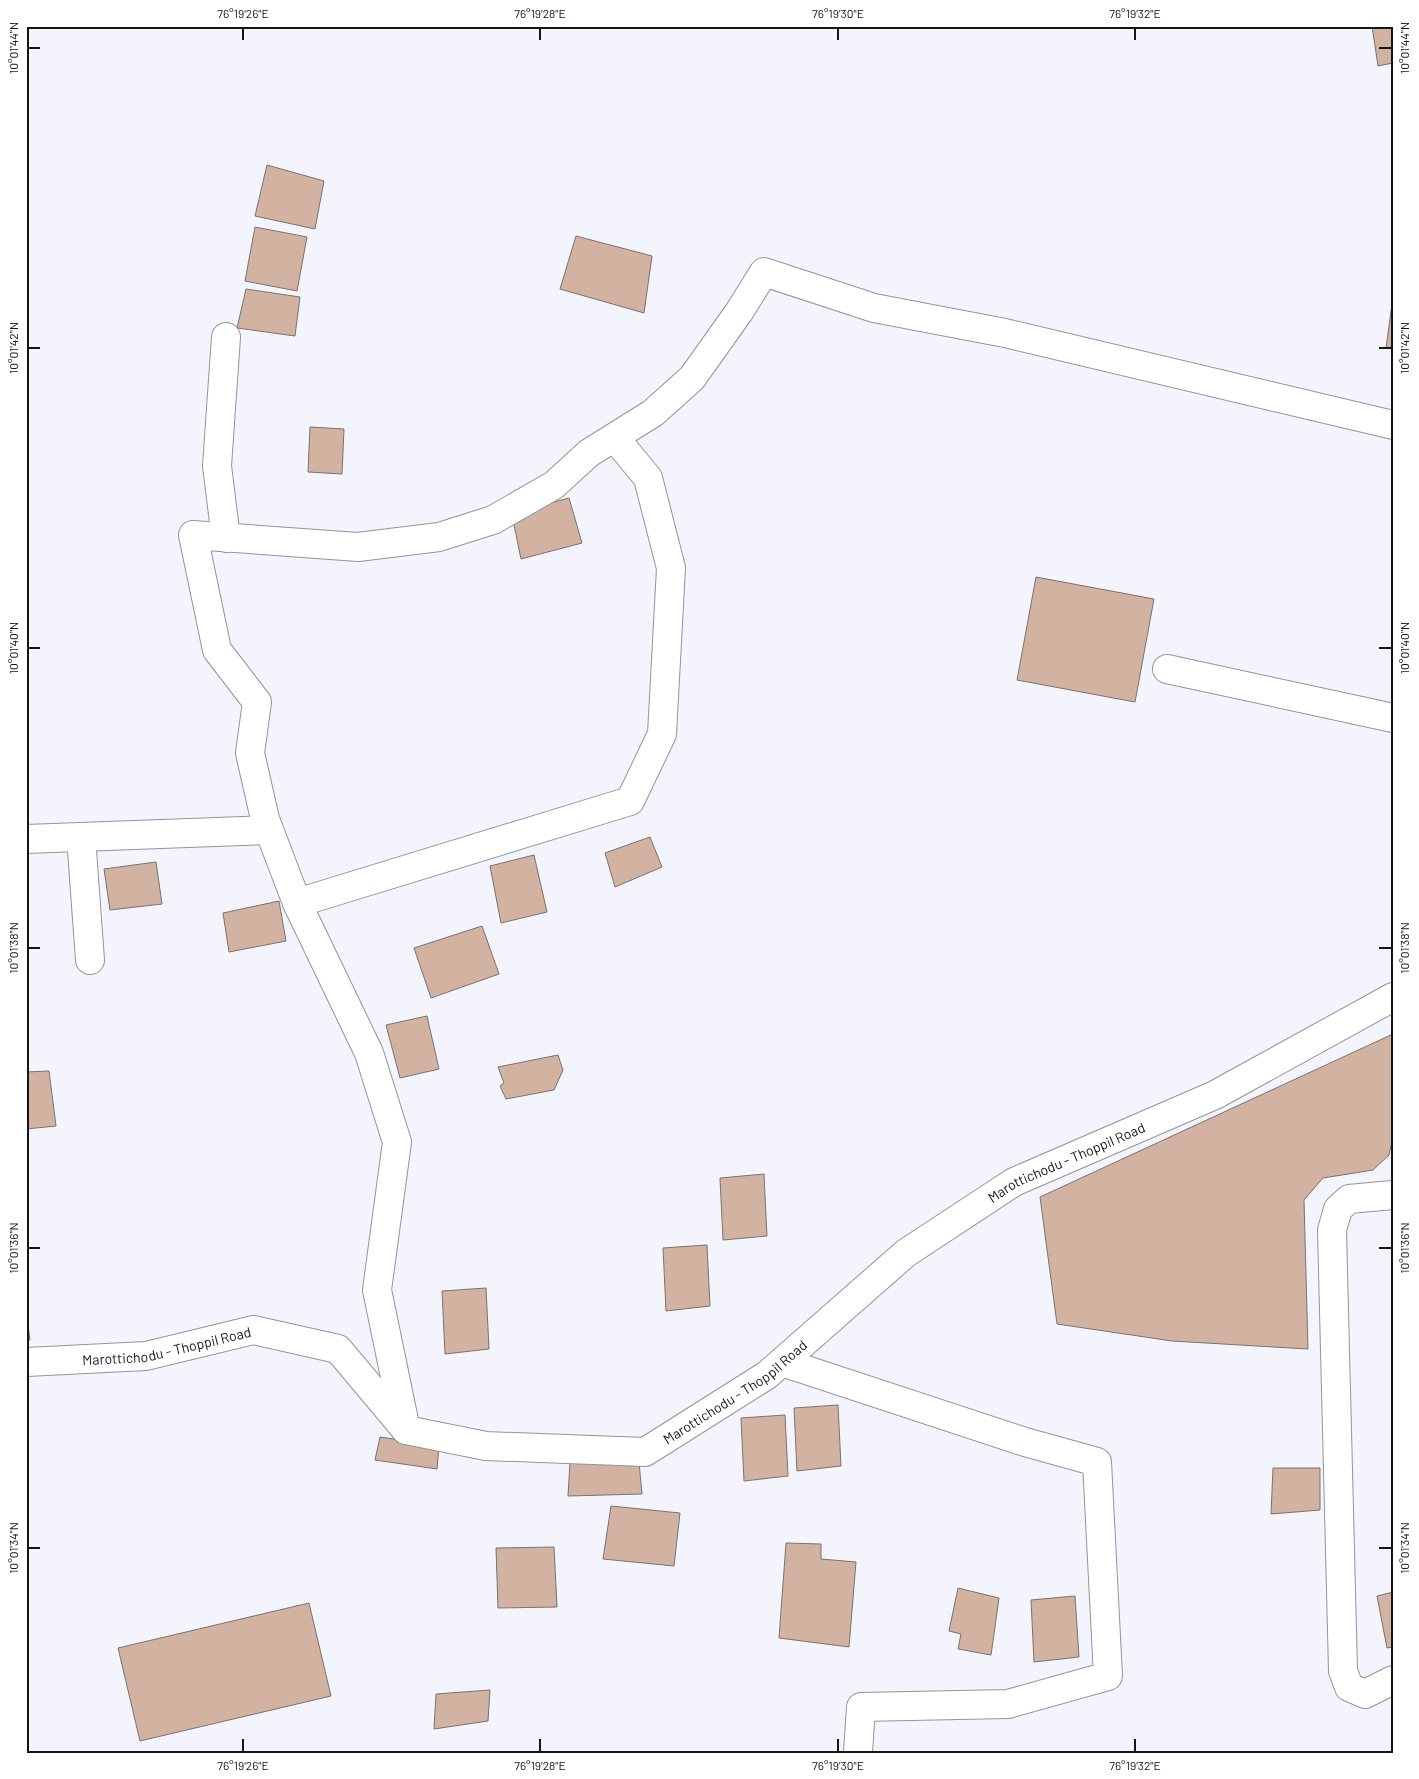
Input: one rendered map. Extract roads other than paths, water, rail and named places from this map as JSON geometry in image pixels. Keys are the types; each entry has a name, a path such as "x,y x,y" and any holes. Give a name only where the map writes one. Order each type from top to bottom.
{"street":[{"path":"406,1430 377,1290 397,1142 369,1054 296,903 269,830 250,753 257,702 217,650 193,535 358,547 440,537 493,520 554,485 589,453 653,413 692,378 739,312 764,272 874,308 1005,334 1393,425"},
{"path":"226,337 219,403 217,466 226,538"},
{"path":"296,903 630,801 662,734 671,568 648,478 614,438"},
{"path":"1166,669 1393,718"},
{"path":"26,839 269,830"},
{"path":"81,837 90,960"},
{"name":"Marottichodu - Thoppil Road","path":"26,1362 146,1356 253,1330 338,1350 406,1430 486,1446 645,1452 767,1375 906,1253 1014,1182 1215,1094 1393,997"},
{"path":"1393,1195 1349,1199 1338,1208 1332,1230 1343,1671 1348,1687 1365,1694 1393,1680"},
{"path":"782,1362 1025,1442 1097,1462 1108,1676 1008,1704 861,1707 858,1753"}]}
